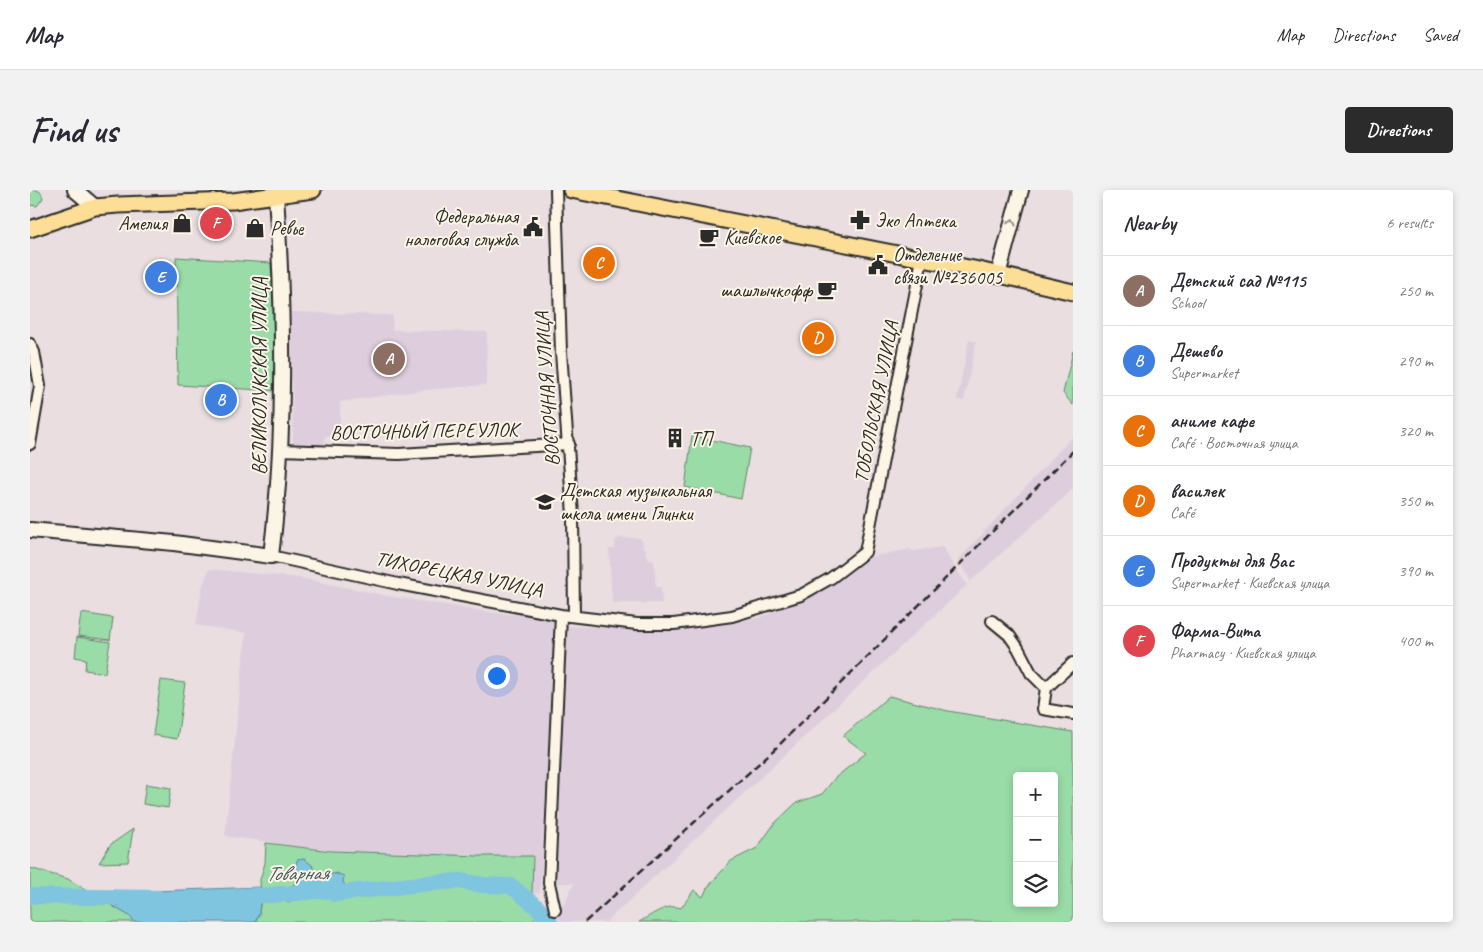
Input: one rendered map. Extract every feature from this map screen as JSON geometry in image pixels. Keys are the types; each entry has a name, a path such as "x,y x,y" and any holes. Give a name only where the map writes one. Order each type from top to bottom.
{"main road":[{"path":"30,229 95,207 233,201 311,190"},
{"path":"571,190 922,259 1073,292"}],"street":[{"path":"75,190 95,207"},
{"name":"ВОСТОЧНАЯ УЛИЦА","path":"556,190 561,352 573,515 574,616"},
{"path":"998,275 1021,190"},
{"name":"ВЕЛИКОЛУКСКАЯ УЛИЦА","path":"271,556 282,410 282,310 276,195"},
{"name":"ТОБОЛЬСКАЯ УЛИЦА","path":"865,552 922,259"},
{"path":"30,344 34,352 40,386 30,444"},
{"name":"ВОСТОЧНЫЙ ПЕРЕУЛОК","path":"280,450 399,454 569,444"},
{"name":"ТИХОРЕЦКАЯ УЛИЦА","path":"30,530 193,545 271,556 398,584 561,614 637,624 674,624 732,616 801,595 831,578 865,552"},
{"path":"555,910 549,883 561,614"},
{"path":"992,621 1009,636 1018,648 1031,673 1046,688"},
{"path":"1073,663 1046,688 1043,709 1073,714"}],"shaded area":[{"path":"291,312 393,316 392,330 487,332 486,385 424,390 340,402 340,434 325,437 324,448 293,446"},
{"path":"969,340 976,342 964,401 957,400"},
{"path":"1073,436 1073,489 971,581 958,560"},
{"path":"618,538 640,538 643,542 643,548 646,548 646,556 649,556 648,560 654,560 656,587 661,587 662,603 612,603 609,549 615,549 615,541"},
{"path":"943,547 967,585 606,922 561,922 557,918 574,883 555,883 565,626 675,630 758,618 808,597 848,572 865,558 910,549 912,551"},
{"path":"209,569 300,578 388,596 496,613 556,618 540,893 532,893 533,856 331,851 225,836 246,633 196,625 202,587"}],"green space":[{"path":"30,190 39,191 42,195 43,198 37,206 30,205"},
{"path":"176,257 271,263 277,391 178,385"},
{"path":"1073,351 1073,405 1063,393"},
{"path":"692,436 750,448 741,499 685,487"},
{"path":"81,613 113,618 110,640 78,636"},
{"path":"77,637 110,642 105,673 85,670 86,659 75,657"},
{"path":"161,680 185,683 177,739 153,735"},
{"path":"889,696 948,711 1073,732 1073,922 639,922 665,908 681,908 694,890 703,897 707,888 731,861 757,848 775,823 796,803 822,794 835,778 866,753 843,736"},
{"path":"146,784 171,788 168,808 143,804"},
{"path":"133,829 128,862 99,863 110,845"},
{"path":"266,843 331,851 533,856 532,893 539,915 530,922 255,922 259,914 260,880 265,863","holes":["338,873 343,882 334,894 326,893 317,896 308,893 293,897 289,903 271,895 272,890 285,892 293,886 298,877"]},
{"path":"30,868 68,879 128,915 135,922 30,922"}],"water":[{"path":"304,859 312,865 315,874 344,876 343,882 347,888 334,894 326,893 317,896 308,893 293,897 289,903 271,895 272,890 285,892 293,886 298,878 295,873 297,860"},
{"path":"261,887 259,914 255,922 135,922 128,915 114,907 155,891"}],"waterway":[{"name":"Товарная","path":"240,896 330,890 334,894 460,881 483,885 511,886 537,907 550,922"},
{"name":"Товарная","path":"30,896 158,898"}],"railway":[{"path":"585,922 778,746 1073,451"}],"place":[{"name":"Эко Аптека","path":"860,220"},
{"name":"Амелия","path":"182,223"},
{"name":"Фарма-Вита","path":"216,223"},
{"name":"Федеральная налоговая служба","path":"533,227"},
{"name":"Ревье","path":"255,228"},
{"name":"Киевское","path":"709,237"},
{"name":"аниме кафе","path":"599,263"},
{"name":"Отделение связи №236005","path":"878,265"},
{"name":"Продукты для Вас","path":"161,277"},
{"name":"шашлычкофф","path":"827,290"},
{"name":"василек","path":"818,338"},
{"name":"Детский сад №115","path":"389,359"},
{"name":"Дешево","path":"221,400"},
{"name":"ТП","path":"675,438"},
{"name":"Детская музыкальная школа имени Глинки","path":"545,502"}]}
